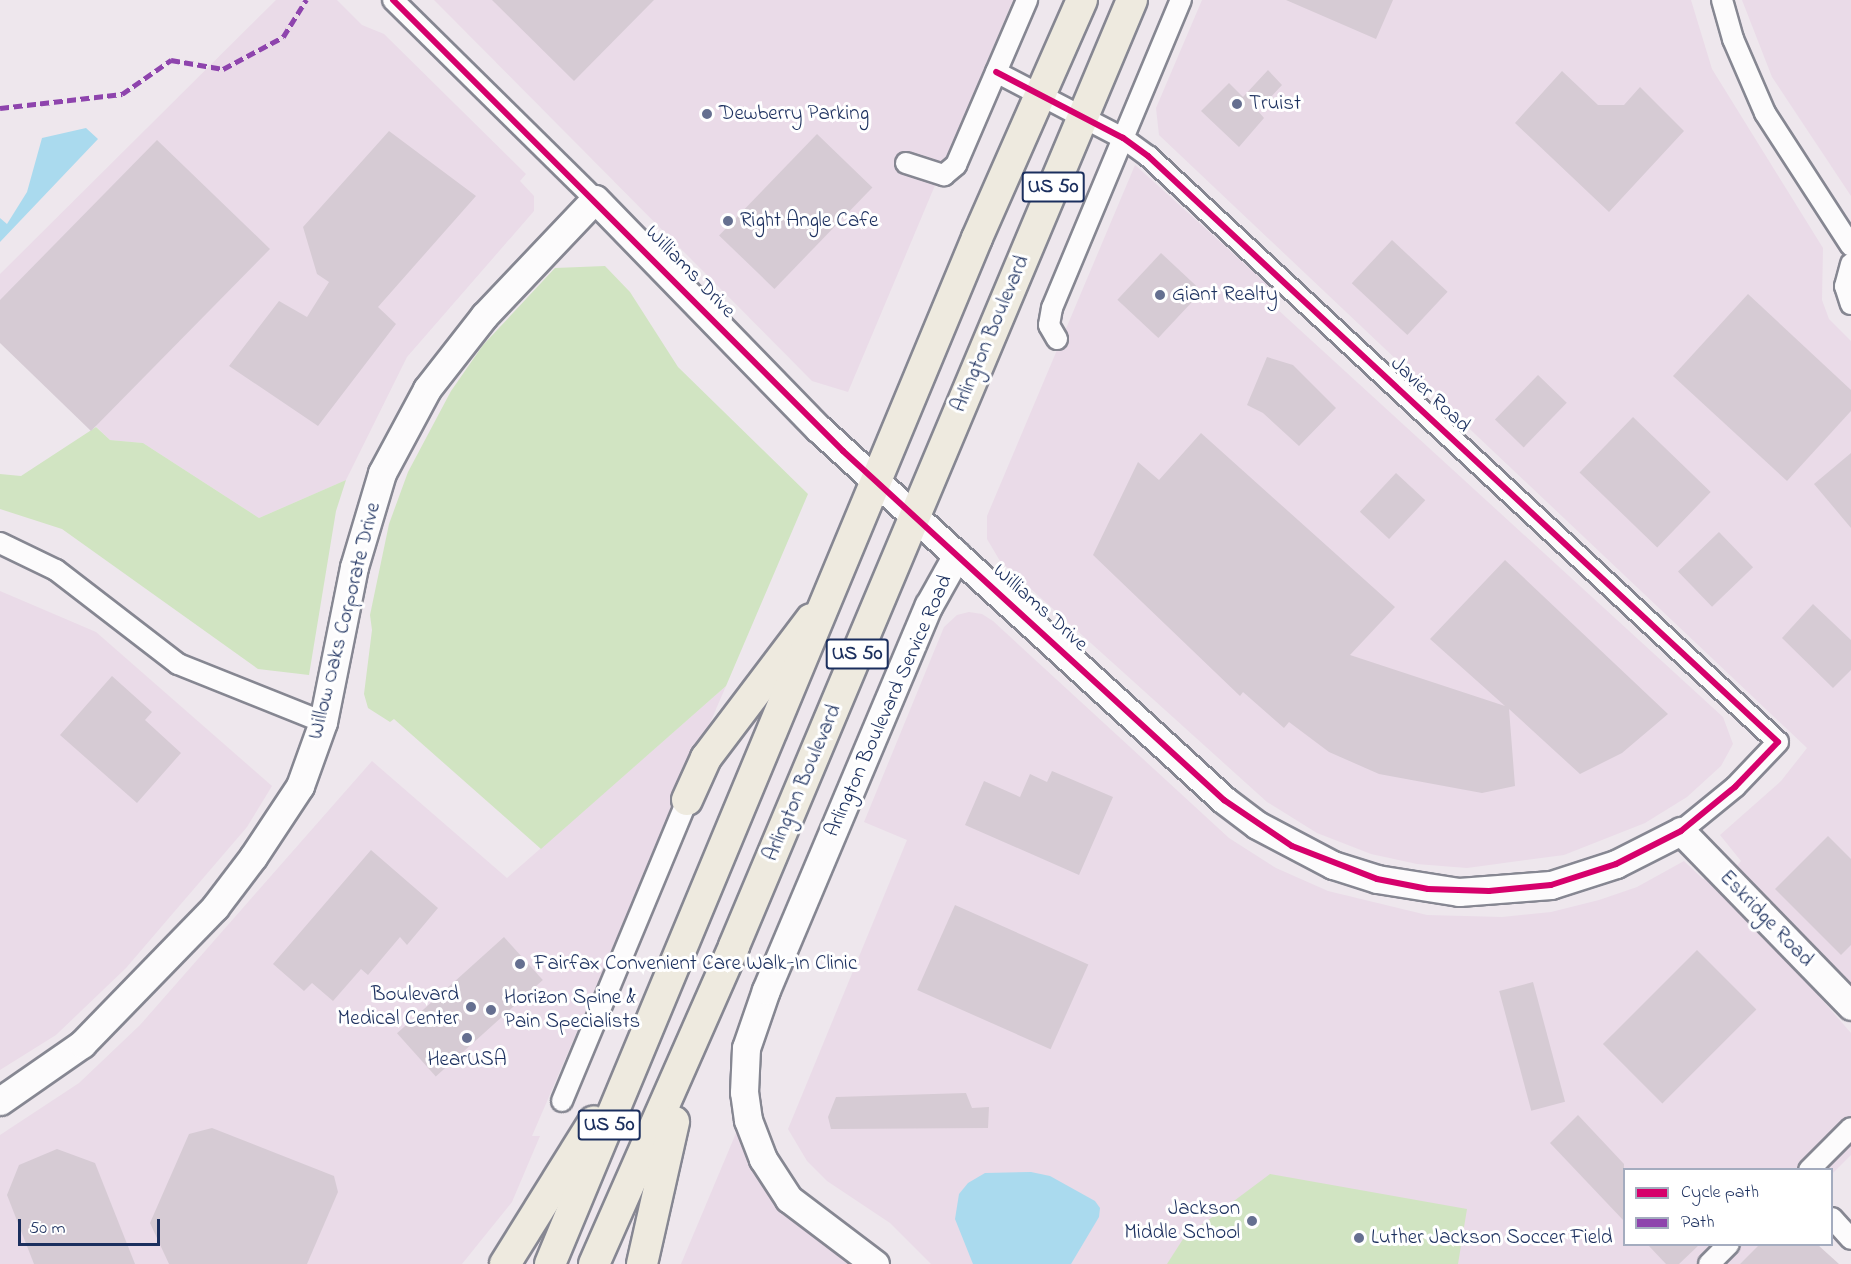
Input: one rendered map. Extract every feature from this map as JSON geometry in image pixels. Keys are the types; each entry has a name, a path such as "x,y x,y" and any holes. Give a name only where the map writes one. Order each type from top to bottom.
{"main road":[{"name":"US 50","path":"550,1264 830,596 977,238 1042,96 1082,0"},
{"name":"Arlington Boulevard","path":"594,1264 734,946 1132,0"},
{"path":"687,800 713,748 760,682 830,596"},
{"path":"642,1264 665,1150 734,946"},
{"path":"505,1264 583,1141 666,985"}],"street":[{"name":"Williams Drive","path":"393,0 595,199 819,429 1224,800 1292,846 1333,865 1377,879 1428,889 1489,891 1551,885 1616,864 1681,831 1735,787 1778,742"},
{"path":"906,163 936,174 950,172 1027,0"},
{"path":"1057,339 1049,318 1181,0"},
{"path":"1722,0 1740,58 1765,113 1851,246"},
{"name":"Javier Road","path":"996,72 1123,138 1170,176 1778,742"},
{"name":"Willow Oaks Corporate Drive","path":"0,1101 82,1044 215,907 300,786 323,722 354,567 382,473 427,389 463,343 595,199"},
{"path":"1851,264 1845,286 1851,304"},
{"path":"0,543 56,570 178,664 323,722"},
{"name":"Arlington Boulevard Service Road","path":"875,1264 789,1199 763,1158 748,1120 744,1092 746,1048 753,1024 929,605 957,555"},
{"path":"562,1101 687,800"},
{"name":"Eskridge Road","path":"1681,831 1851,1006"},
{"path":"1811,1168 1851,1128"},
{"path":"1833,1219 1851,1239"},
{"path":"1709,1264 1729,1246"}],"shaded area":[{"path":"276,0 337,0 362,25 384,34 526,174 520,181 534,196 534,211 407,357 346,480 259,518 143,443 110,440 0,333 0,274"},
{"path":"434,0 1013,0 848,392 812,381"},
{"path":"1202,0 1691,0 1712,69 1823,248 1822,300 1829,319 1851,341 1851,986 1736,867 1741,861 1720,835 1781,781 1807,748 1159,135 1156,108"},
{"path":"1742,0 1851,0 1851,196 1772,77"},
{"path":"1135,165 1267,284 1263,296 1723,717 1733,744 1721,766 1687,797 1645,823 1564,855 1467,868 1417,864 1371,854 1317,833 1267,802 1000,561 987,539 987,516"},
{"path":"0,591 96,632 272,786 247,827 126,968 56,1035 0,1070"},
{"path":"969,612 982,614 993,621 1229,838 1276,868 1328,891 1427,915 1502,917 1551,912 1599,900 1637,887 1684,861 1703,879 1706,878 1782,954 1851,1033 1851,1155 1833,1173 1833,1168 1623,1168 1623,1246 1759,1246 1740,1264 931,1264 890,1223 827,1181 807,1161 788,1129 907,840 864,822 944,627 957,615"},
{"path":"726,686 532,1136 540,1136 512,1202 462,1264 0,1264 0,1135 79,1083 140,1025 372,761 507,878"},
{"path":"739,1126 858,1264 681,1264"}],"green space":[{"path":"605,266 630,292 678,367 808,494 726,686 541,849 394,719 390,722 368,708 364,694 372,630 370,615 389,524 408,472 451,391 483,345 555,268"},
{"path":"96,427 110,440 143,443 259,518 346,480 336,511 309,675 258,669 62,529 0,509 0,474 21,476"},
{"name":"Luther Jackson Soccer Field","path":"1270,1174 1467,1209 1458,1264 1167,1264 1183,1239"}],"water":[{"path":"86,128 98,139 0,242 0,218 7,224 27,192 42,138"},
{"path":"1031,1172 1050,1176 1095,1201 1100,1208 1099,1217 1071,1264 973,1264 955,1219 959,1194 968,1183 985,1173"}],"building":[{"path":"492,0 654,0 574,81"},
{"path":"1286,0 1393,0 1376,39"},
{"name":"Truist","path":"1268,70 1282,85 1258,111 1264,118 1239,147 1201,111 1229,83 1243,97"},
{"path":"1562,71 1598,105 1624,105 1640,87 1684,131 1609,212 1515,123"},
{"path":"389,131 476,196 378,307 396,324 318,426 229,366 279,301 307,317 329,282 317,274 303,227"},
{"path":"817,134 872,187 774,289 719,235"},
{"path":"157,140 270,249 91,431 0,343 0,300"},
{"path":"1392,240 1448,292 1407,335 1352,283"},
{"name":"Giant Realty","path":"1161,253 1202,291 1158,338 1117,300"},
{"path":"1748,294 1851,390 1851,411 1787,481 1673,376"},
{"path":"1267,357 1293,365 1336,408 1299,446 1263,413 1247,405"},
{"path":"1538,375 1567,403 1524,447 1495,420"},
{"path":"1633,417 1711,492 1657,547 1580,472"},
{"path":"1201,433 1395,607 1350,655 1505,706 1430,639 1505,560 1668,714 1622,753 1580,774 1509,709 1515,786 1482,793 1379,774 1329,752 1289,722 1284,728 1243,692 1240,696 1093,555 1138,462 1159,480"},
{"path":"1851,453 1851,528 1814,484"},
{"path":"1396,473 1425,500 1389,539 1360,512"},
{"path":"1719,532 1753,567 1712,607 1678,572"},
{"path":"1813,604 1851,640 1851,670 1833,688 1782,638"},
{"path":"112,676 152,712 145,720 181,753 137,803 60,735"},
{"path":"1052,771 1113,797 1079,875 965,825 984,781 1020,797 1030,774 1047,782"},
{"path":"1828,836 1851,859 1851,945 1841,955 1775,889"},
{"path":"371,850 438,908 407,945 400,937 368,975 361,969 333,1001 312,983 304,991 273,964"},
{"path":"955,905 1088,964 1051,1049 917,990"},
{"name":"Boulevard Medical Center","path":"504,937 543,980 436,1076 397,1033"},
{"path":"1697,950 1756,1009 1662,1103 1603,1044"},
{"path":"1533,982 1565,1102 1531,1111 1499,991"},
{"path":"966,1093 972,1108 989,1107 988,1128 831,1129 828,1117 836,1097"},
{"path":"1578,1115 1624,1164 1623,1220 1550,1143"},
{"path":"212,1128 334,1176 338,1192 307,1264 169,1264 150,1223 189,1134"},
{"path":"57,1149 95,1163 135,1264 34,1264 7,1195 19,1165"},
{"path":"1649,1246 1698,1246 1679,1264 1666,1264"},
{"path":"1758,1246 1819,1246 1839,1264 1740,1264"}],"marked path":[{"path":"0,108 122,94 171,60 223,69 283,37 306,0"}],"cycle path":[{"path":"393,0 843,451 1224,800 1292,846 1377,879 1428,889 1489,891 1551,885 1616,864 1681,831 1735,787 1778,742 1148,156 1123,138 996,72"}],"place":[{"name":"Truist","path":"1237,104"},
{"name":"Dewberry Parking","path":"707,114"},
{"name":"Right Angle Cafe","path":"728,221"},
{"name":"Giant Realty","path":"1160,295"},
{"name":"Fairfax Convenient Care Walk-In Clinic","path":"520,964"},
{"name":"Boulevard Medical Center","path":"471,1007"},
{"name":"Horizon Spine & Pain Specialists","path":"491,1010"},
{"name":"HearUSA","path":"467,1038"},
{"name":"Jackson Middle School","path":"1252,1221"},
{"name":"Luther Jackson Soccer Field","path":"1359,1238"}]}
